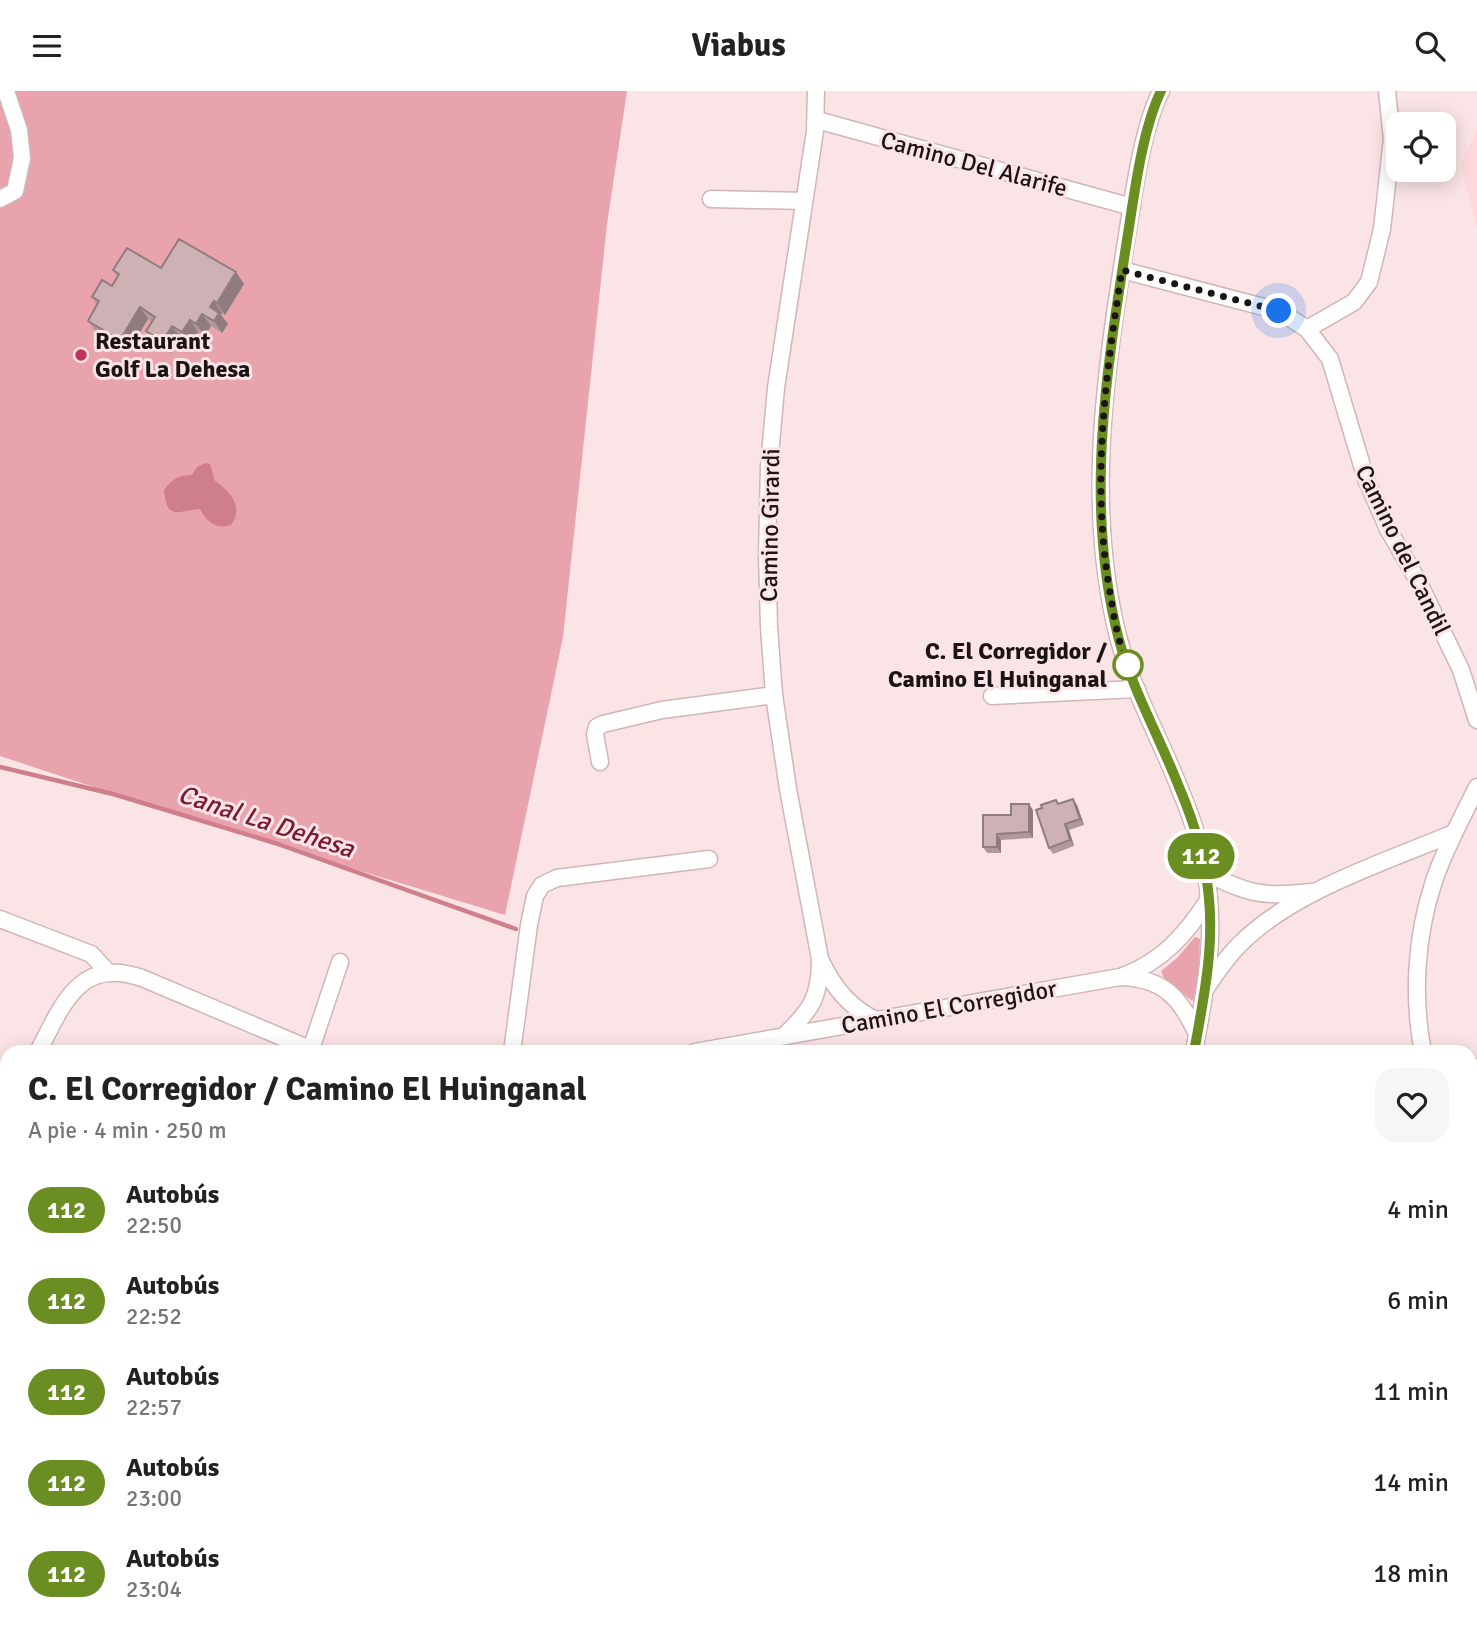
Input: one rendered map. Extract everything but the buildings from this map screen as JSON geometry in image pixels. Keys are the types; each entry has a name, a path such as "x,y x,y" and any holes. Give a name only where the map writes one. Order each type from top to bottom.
{"street":[{"path":"0,199 15,191 22,158 19,130 6,91"},
{"name":"Camino Girardi","path":"784,1036 800,1021 816,998 820,959 788,789 774,695 768,590 769,466 776,388 817,120 816,91"},
{"path":"1161,91 1149,123 1122,270 1102,413 1100,492 1104,552 1120,641 1137,689 1189,812 1209,899 1205,990 1195,1045"},
{"path":"1307,329 1354,302 1369,282 1382,229 1392,139 1387,91"},
{"name":"Camino Del Alarife","path":"817,120 1132,207"},
{"path":"711,199 804,201"},
{"name":"Camino del Candil","path":"1122,270 1279,311 1307,329 1329,359 1370,491 1457,660 1477,720"},
{"path":"992,696 1137,689"},
{"path":"600,762 596,734 597,727 603,723 662,710 774,695"},
{"path":"1422,1045 1418,1012 1418,963 1424,918 1434,879 1477,787"},
{"path":"1205,990 1225,961 1257,929 1315,891 1454,833"},
{"path":"513,1045 528,925 535,896 542,885 557,878 709,859"},
{"path":"1204,873 1234,887 1258,894 1283,896 1315,891"},
{"path":"1257,929 1266,911 1264,901 1258,894"},
{"name":"Camino El Corregidor","path":"734,1045 1121,977 1162,957 1191,927 1209,899"},
{"path":"0,919 91,954 109,973"},
{"path":"1162,957 1156,965 1155,975 1183,1007 1197,1034"},
{"name":"Camino Girardi","path":"820,959 838,991 856,1008 876,1020"},
{"path":"315,1045 340,962"},
{"path":"42,1045 67,997 76,987 91,978 109,973 123,973 142,978 302,1045"},
{"name":"Camino El Corregidor","path":"1121,977 1142,979 1163,987"}],"shaded area":[{"path":"0,91 627,91 607,224 563,637 505,915 187,818 0,756"},
{"path":"1477,129 1477,228 1461,165"},
{"path":"210,464 215,481 234,500 236,512 231,525 212,524 200,509 174,512 165,500 164,490 173,480 192,475 197,467"},
{"path":"1195,937 1200,939 1199,968 1192,1001 1164,978 1161,971 1177,958"}],"waterway":[{"name":"Canal La Dehesa","path":"0,767 113,794 275,843 516,929"}],"bus line":[{"name":"112","path":"1161,91 1149,123 1120,282 1102,413 1101,522 1113,611 1120,641 1137,689 1189,812 1209,899 1205,990 1195,1045"}],"place":[{"name":"Restaurant Golf La Dehesa","path":"81,355"},
{"name":"C. El Corregidor / Camino El Huinganal","path":"1128,665"}],"route":[{"path":"1128,665 1120,641 1108,582 1100,492 1102,413 1122,270 1279,311"}]}
